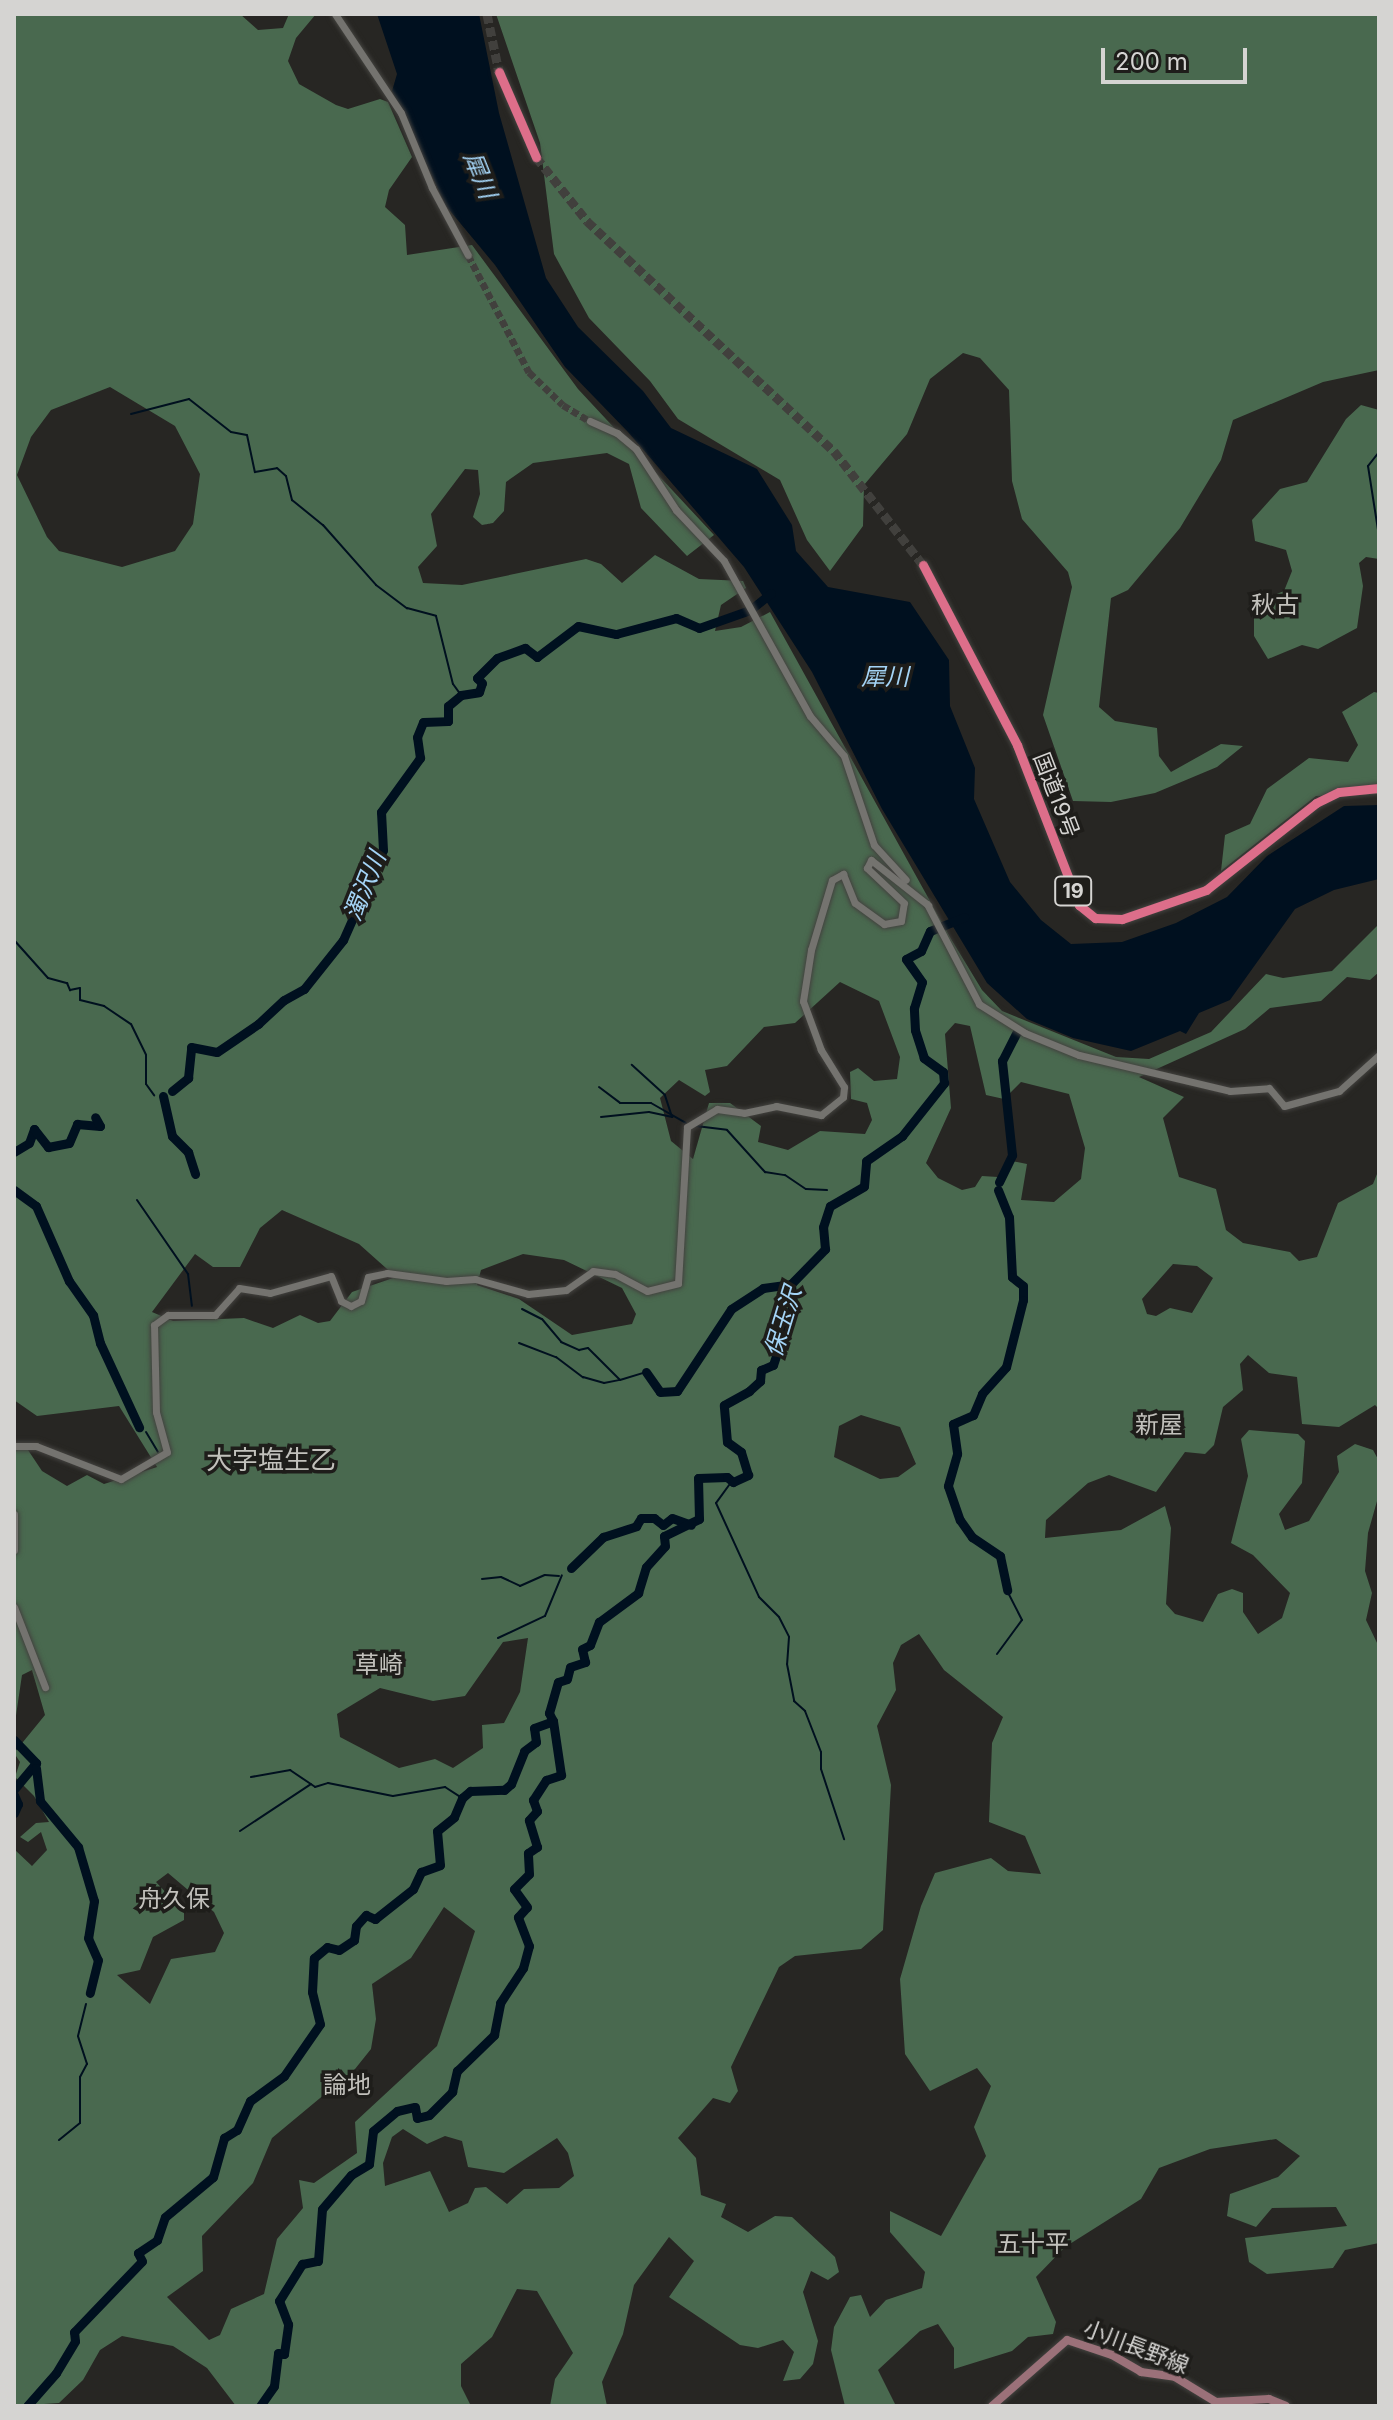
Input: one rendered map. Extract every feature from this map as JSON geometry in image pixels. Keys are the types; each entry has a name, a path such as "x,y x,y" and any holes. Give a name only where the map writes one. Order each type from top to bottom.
{"highway":[{"path":"499,72 536,157"},
{"name":"国道19号","path":"923,565 1017,745 1079,905 1095,918 1122,919 1206,890 1326,797 1379,788"}],"main road":[{"name":"小川長野線","path":"992,2406 1067,2340 1112,2355 1141,2372 1175,2377 1216,2402 1269,2399 1286,2406"}],"street":[{"path":"335,14 401,113 432,188 468,255"},
{"path":"590,421 617,433 636,449 676,510 724,561 739,596 810,716 844,756 874,845 928,905 979,1004 1025,1033 1090,1058 1230,1091 1269,1088 1284,1106 1339,1091 1379,1055"},
{"path":"14,1446 36,1446 121,1479 167,1452 156,1412 154,1325 168,1315 215,1315 239,1288 270,1293 323,1275 337,1281 341,1301 355,1306 368,1277 387,1273 446,1281 475,1279 528,1294 566,1290 593,1271 615,1274 647,1291 678,1283 687,1127 717,1109 744,1113 776,1106 821,1115 843,1097 844,1087 821,1050 803,1001 811,950 832,880 843,874 855,903 884,924 901,921 906,911 893,888 867,868 871,860 928,905"},
{"path":"14,1514 14,1550"},
{"path":"14,1607 45,1687"}],"green space":[{"path":"14,14 240,14 258,30 283,28 289,14 316,14 296,38 288,61 299,84 336,105 348,109 380,99 388,102 412,157 389,190 385,207 405,225 407,255 472,245 578,389 714,535 687,556 641,508 629,464 607,453 533,463 506,482 504,511 493,523 482,525 473,517 480,494 478,470 465,469 431,514 437,546 418,567 423,583 462,585 586,559 601,564 622,583 655,555 699,579 743,581 746,588 721,605 715,631 741,627 770,612 982,990 1002,1011 1116,1057 1149,1059 1211,1032 1266,974 1283,978 1332,971 1379,924 1379,972 1370,980 1347,977 1321,1001 1270,1008 1245,1029 1139,1077 1184,1097 1163,1118 1179,1177 1216,1189 1226,1230 1243,1243 1290,1252 1299,1261 1317,1257 1338,1203 1373,1184 1379,1169 1379,1409 1375,1405 1339,1427 1302,1424 1297,1377 1269,1373 1248,1355 1240,1364 1243,1390 1223,1407 1214,1445 1205,1454 1185,1452 1156,1492 1109,1475 1088,1483 1046,1520 1045,1538 1121,1530 1165,1506 1171,1528 1166,1604 1175,1614 1203,1622 1218,1594 1232,1589 1243,1593 1243,1612 1258,1634 1282,1618 1290,1593 1253,1555 1231,1543 1248,1476 1241,1439 1249,1430 1298,1434 1305,1441 1302,1483 1279,1514 1285,1530 1309,1521 1339,1472 1337,1456 1355,1444 1373,1450 1379,1461 1379,1494 1368,1533 1365,1571 1372,1593 1366,1620 1379,1647 1379,2243 1345,2250 1333,2268 1267,2274 1249,2262 1245,2238 1347,2226 1336,2207 1272,2208 1256,2227 1227,2216 1230,2194 1278,2177 1300,2156 1276,2139 1210,2149 1159,2168 1141,2199 1065,2247 1036,2277 1056,2322 1053,2334 1028,2337 1012,2351 954,2369 954,2348 938,2324 920,2331 878,2370 896,2406 845,2406 831,2350 834,2327 850,2297 861,2295 870,2317 886,2300 922,2288 925,2272 890,2232 890,2211 941,2236 986,2156 974,2127 991,2086 977,2068 930,2091 905,2054 900,1979 921,1906 935,1873 991,1858 1008,1871 1041,1874 1025,1836 989,1822 992,1743 1003,1717 944,1670 919,1634 901,1645 893,1663 896,1690 877,1726 891,1785 883,1930 861,1949 795,1956 779,1967 731,2067 738,2091 730,2103 713,2098 678,2138 696,2158 701,2195 726,2204 721,2217 748,2232 775,2216 792,2217 835,2257 839,2272 828,2280 811,2271 803,2292 818,2341 813,2364 800,2379 783,2381 794,2352 783,2340 758,2348 740,2345 669,2297 694,2261 669,2237 634,2285 623,2334 602,2382 607,2406 550,2406 555,2379 573,2353 537,2291 517,2289 492,2337 461,2364 461,2386 471,2406 236,2406 207,2368 173,2346 122,2336 100,2350 83,2380 59,2403 14,2406 14,1849 32,1866 47,1850 41,1832 28,1842 20,1837 36,1823 49,1822 34,1796 15,1777 20,1762 14,1753 45,1715 32,1670 22,1675 14,1729 14,1446 28,1450 42,1471 67,1486 87,1475 104,1484 157,1467 119,1406 37,1416 14,1400","holes":["110,387 175,426 200,474 193,524 175,551 122,567 59,551 47,537 17,475 31,437 51,410","840,982 879,1001 900,1057 897,1079 874,1081 858,1068 850,1072 851,1099 867,1103 872,1120 865,1134 820,1131 788,1150 758,1142 761,1126 730,1103 709,1103 693,1159 671,1141 660,1098 679,1080 705,1096 710,1092 705,1070 727,1066 764,1027 795,1023","955,1023 970,1026 986,1095 1004,1099 1021,1082 1069,1094 1085,1148 1081,1179 1054,1202 1021,1200 1027,1164 1012,1161 998,1177 982,1176 975,1187 962,1190 938,1178 926,1163 951,1108 945,1034","282,1210 359,1244 396,1277 352,1292 330,1321 318,1323 300,1315 273,1328 244,1318 173,1321 152,1312 195,1254 213,1267 240,1267 260,1228","523,1254 564,1260 622,1288 636,1314 632,1324 572,1335 519,1299 477,1285 481,1270","1173,1264 1197,1266 1213,1278 1192,1313 1170,1308 1156,1316 1147,1314 1142,1299","861,1415 900,1427 916,1464 898,1477 880,1479 834,1457 839,1426","528,1638 520,1692 504,1723 482,1725 483,1748 453,1768 435,1759 399,1768 340,1737 337,1714 380,1688 433,1701 465,1696 503,1642","168,1873 214,1912 224,1933 215,1952 171,1959 150,2004 117,1975 140,1970 153,1937 184,1920 184,1912 156,1882","444,1907 475,1931 437,2046 355,2122 357,2153 314,2183 299,2180 303,2208 277,2239 264,2294 231,2309 220,2335 209,2340 167,2297 203,2271 202,2236 253,2183 272,2138 355,2069 371,2049 376,2019 372,1984 411,1958","403,2129 427,2144 445,2136 462,2141 468,2167 504,2173 557,2138 568,2153 574,2176 559,2188 524,2189 507,2204 486,2187 475,2188 468,2203 449,2212 430,2171 385,2186 383,2163 392,2137"]},
{"path":"496,14 1379,14 1379,370 1323,382 1233,420 1221,460 1180,528 1128,590 1111,598 1099,707 1115,721 1157,728 1159,756 1171,772 1221,744 1243,746 1217,767 1155,793 1111,802 1073,801 1043,715 1072,587 1068,572 1022,519 1012,481 1009,390 980,358 963,353 930,379 907,434 864,485 863,526 830,571 807,540 780,480 678,419 650,381 589,318 554,254 540,143"},
{"path":"1361,405 1379,410 1379,559 1366,557 1359,563 1363,586 1357,628 1318,649 1302,645 1268,659 1254,636 1254,615 1262,600 1284,591 1292,571 1286,550 1255,541 1252,520 1280,489 1307,482 1346,419"},
{"path":"1374,692 1379,693 1379,794 1316,796 1221,871 1225,835 1250,824 1267,789 1309,758 1348,762 1358,745 1342,712"}],"water":[{"name":"犀川","path":"377,14 479,14 499,113 546,278 578,327 643,391 671,428 757,469 792,525 796,551 828,587 910,602 949,660 950,706 975,768 974,799 1010,882 1041,920 1071,944 1122,942 1176,923 1227,897 1267,856 1344,806 1379,805 1379,879 1334,890 1295,909 1230,1000 1199,1013 1186,1034 1180,1031 1131,1051 1073,1038 1027,1019 987,983 882,809 812,672 744,567 628,432 565,367 495,265 446,206 392,91 397,74"}],"waterway":[{"path":"131,414 189,399 231,432 247,435 255,472 277,468 286,476 292,500 323,525 376,585 407,608 436,616 453,684 461,695"},
{"path":"1379,452 1368,466 1379,536"},
{"name":"濁沢川","path":"172,1091 188,1078 191,1047 217,1052 258,1024 284,1000 304,989 343,940 383,850 381,812 420,758 417,737 423,722 448,721 448,706 461,695 479,692 482,683 477,678 497,658 525,648 537,657 578,626 616,634 676,618 699,628 750,610 771,593"},
{"name":"保玉沢","path":"27,2406 56,2373 75,2341 74,2332 142,2261 138,2253 157,2240 165,2217 213,2177 224,2138 237,2130 250,2101 284,2076 320,2024 312,1992 314,1958 327,1947 339,1950 354,1940 356,1926 366,1915 375,1919 413,1889 421,1872 440,1865 437,1831 454,1817 462,1798 470,1791 504,1790 511,1784 524,1751 536,1742 534,1728 553,1721 549,1713 558,1682 567,1679 570,1667 585,1662 582,1649 590,1645 599,1622 638,1593 646,1567 665,1546 664,1536 699,1519 698,1478 727,1477 733,1482 748,1475 741,1452 727,1442 724,1405 749,1391 760,1381 761,1370 773,1365 793,1304 791,1284 825,1249 823,1227 830,1206 864,1186 866,1161 902,1136 944,1083 943,1072 924,1058 915,1030 914,1008 922,982 906,959 921,951 930,931 964,917"},
{"path":"14,940 48,978 67,983 70,990 80,988 80,1000 104,1006 131,1024 146,1055 146,1084 154,1095"},
{"path":"999,1182 1012,1155 1002,1061 1016,1033"},
{"path":"601,1117 649,1112 672,1117 665,1095 632,1065"},
{"path":"599,1087 620,1103 651,1103 686,1123"},
{"path":"163,1096 172,1136 188,1152 195,1174"},
{"name":"濁沢川","path":"14,1152 29,1143 34,1129 48,1147 69,1143 77,1124 100,1126 95,1117"},
{"path":"696,1126 727,1130 765,1172 785,1175 806,1189 827,1190"},
{"path":"14,1190 36,1206 69,1281 93,1315 100,1343 139,1427"},
{"path":"998,1190 1009,1217 1012,1277 1023,1286 1023,1300 1006,1367 982,1394 973,1415 953,1424 957,1454 948,1486 960,1520 972,1537 1000,1556 1007,1590"},
{"path":"137,1200 188,1274 192,1306"},
{"name":"保玉沢","path":"646,1372 660,1392 677,1391 731,1309 763,1288 791,1284"},
{"path":"522,1309 542,1319 561,1342 579,1350 588,1348 620,1380 646,1372"},
{"path":"519,1343 556,1357 583,1377 604,1383 619,1380"},
{"path":"146,1432 158,1452"},
{"path":"732,1481 716,1503 759,1597 779,1617 789,1637 787,1664 794,1701 805,1711 821,1752 821,1769 844,1839"},
{"path":"571,1568 603,1537 636,1526 641,1518 654,1518 663,1525 672,1518 691,1525"},
{"path":"482,1579 501,1577 520,1586 545,1575 559,1576"},
{"path":"498,1638 545,1616 562,1575"},
{"path":"997,1654 1022,1620 1007,1590"},
{"path":"260,2406 274,2386 278,2353 284,2354 288,2324 279,2301 302,2264 318,2261 322,2209 351,2175 369,2164 373,2131 397,2111 415,2107 417,2118 429,2115 452,2092 457,2071 494,2035 500,2003 523,1968 529,1946 518,1917 527,1907 514,1889 529,1874 528,1853 537,1847 529,1820 537,1811 533,1800 546,1780 561,1775 553,1721"},
{"name":"濁沢川","path":"14,1740 36,1763 14,1789"},
{"path":"36,1768 40,1801 78,1847 94,1901 88,1938 98,1960 90,1993"},
{"path":"251,1777 290,1770 315,1787 328,1783 393,1796 445,1787 462,1798"},
{"path":"240,1831 311,1784"},
{"name":"濁沢川","path":"14,1795 18,1804 14,1813"},
{"path":"59,2140 80,2123 80,2077 87,2064 78,2036 86,2004"}],"tunnel":[{"path":"487,14 499,72"},
{"path":"536,157 587,221 834,451 923,565"},
{"path":"468,255 529,372 563,405 590,421"}],"district":[{"name":"秋古","path":"1275,605"},
{"name":"新屋","path":"1159,1425"},
{"name":"大字塩生乙","path":"271,1460"},
{"name":"草崎","path":"379,1665"},
{"name":"舟久保","path":"174,1899"},
{"name":"論地","path":"347,2085"},
{"name":"五十平","path":"1033,2244"}]}
